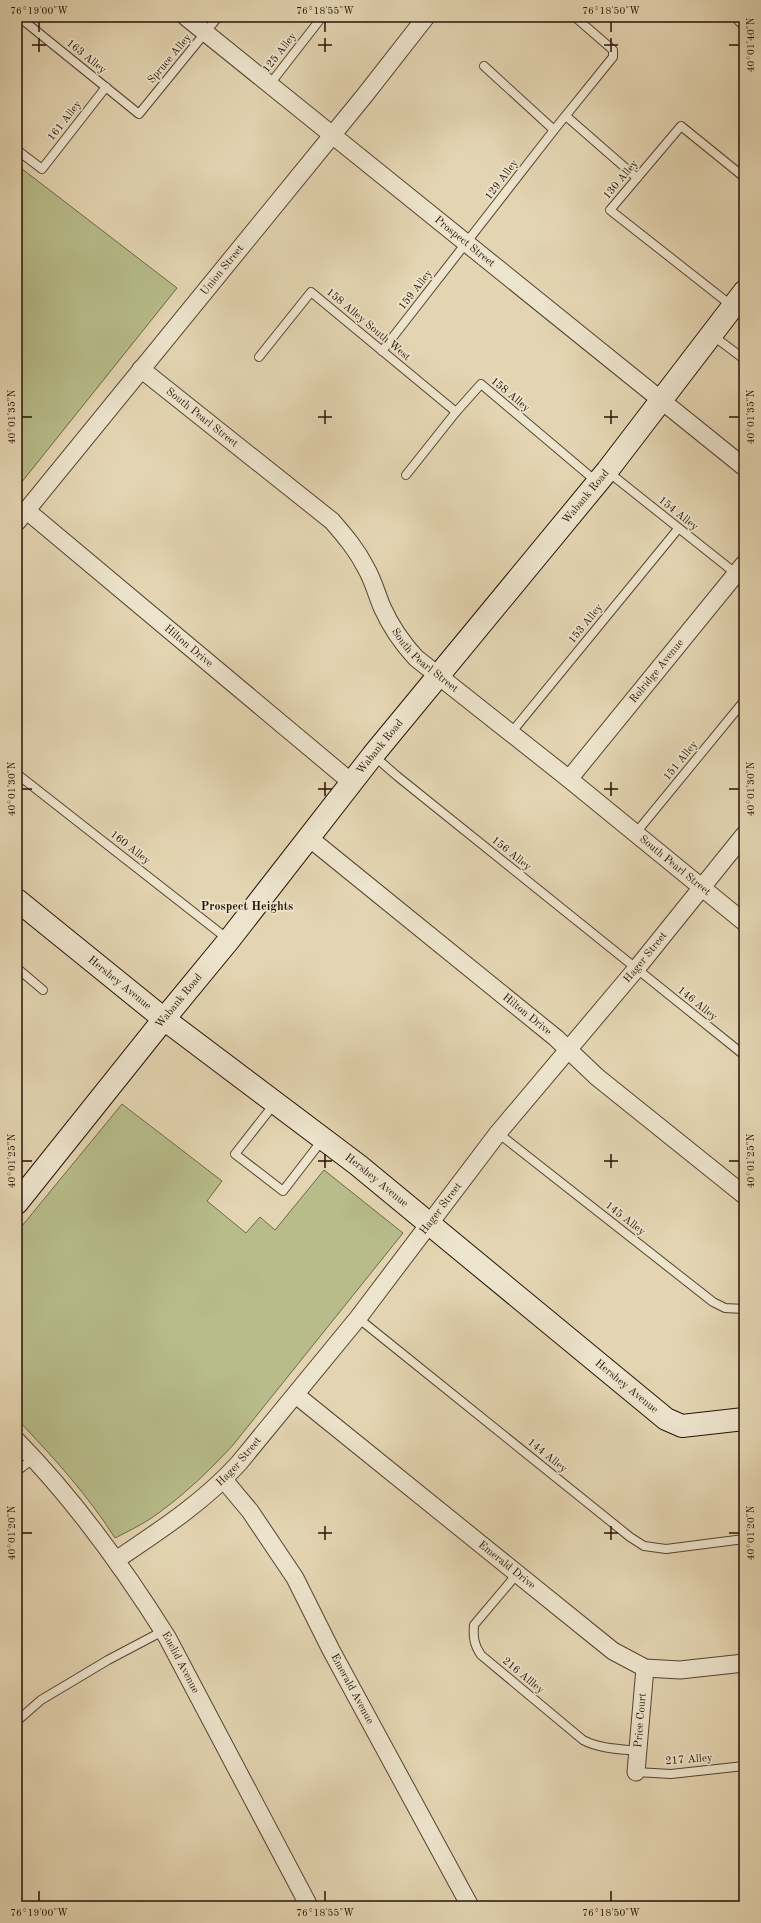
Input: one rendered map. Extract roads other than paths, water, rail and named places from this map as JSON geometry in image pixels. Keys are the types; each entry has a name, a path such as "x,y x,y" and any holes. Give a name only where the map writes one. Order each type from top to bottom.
{"street":[{"name":"Prospect Street","path":"186,17 744,467"},
{"name":"Union Street","path":"22,516 426,17"},
{"path":"741,17 744,20"},
{"name":"Wabank Road","path":"17,1204 164,1019 229,940 351,782 437,675 602,476 738,299"},
{"name":"South Pearl Street","path":"141,369 332,521 353,546 367,569 382,608 402,642 416,658 569,779 744,922"},
{"name":"Hilton Drive","path":"22,516 351,782"},
{"name":"Rolridge Avenue","path":"569,779 741,572"},
{"name":"Hager Street","path":"116,1560 187,1510 224,1480 296,1395 358,1318 498,1133 569,1050 700,887 744,835"},
{"name":"Hilton Drive","path":"308,837 550,1033 597,1077 744,1195"},
{"name":"Hershey Avenue","path":"17,900 164,1019 324,1139 666,1419 682,1426 744,1419"},
{"name":"Emerald Drive","path":"296,1395 613,1651 645,1668 680,1670 744,1663"},
{"name":"Euclid Avenue","path":"17,1441 34,1458 70,1500 116,1560 163,1632 309,1906"},
{"name":"Emerald Avenue","path":"224,1480 250,1511 295,1578 331,1650 470,1906"},
{"name":"Price Court","path":"636,1772 645,1668"}],"lane":[{"name":"163 Alley","path":"19,17 138,114"},
{"name":"Spruce Alley","path":"138,114 218,17"},
{"name":"125 Alley","path":"270,84 322,17"},
{"name":"129 Alley","path":"468,243 554,130 613,57 613,50 575,17"},
{"path":"484,66 554,130"},
{"name":"161 Alley","path":"17,150 42,169 106,87"},
{"path":"566,116 637,178"},
{"name":"130 Alley","path":"738,299 610,210 681,126 744,177"},
{"name":"159 Alley","path":"382,351 468,243"},
{"name":"158 Alley South West","path":"258,357 311,292 456,412"},
{"path":"711,335 744,359"},
{"name":"158 Alley","path":"406,475 456,412 481,384 602,476"},
{"name":"154 Alley","path":"602,476 741,572"},
{"name":"153 Alley","path":"511,733 678,529"},
{"name":"151 Alley","path":"635,834 744,701"},
{"name":"156 Alley","path":"373,755 403,781 636,968"},
{"name":"160 Alley","path":"17,774 229,940"},
{"path":"17,968 43,990"},
{"name":"146 Alley","path":"636,968 744,1056"},
{"path":"276,1102 236,1154 283,1191 324,1139"},
{"name":"145 Alley","path":"498,1133 713,1302 725,1308 744,1310"},
{"name":"144 Alley","path":"358,1318 630,1537 644,1546 666,1549 744,1539"},
{"path":"17,1471 34,1458"},
{"name":"216 Allley","path":"517,1574 474,1625 473,1636 476,1647 481,1655 583,1740 590,1744 608,1748 639,1751"},
{"path":"17,1721 41,1700 108,1660 163,1632"},
{"name":"217 Alley","path":"636,1772 671,1774 744,1766"}],"district":[{"name":"Prospect Heights","path":"247,907"}]}
